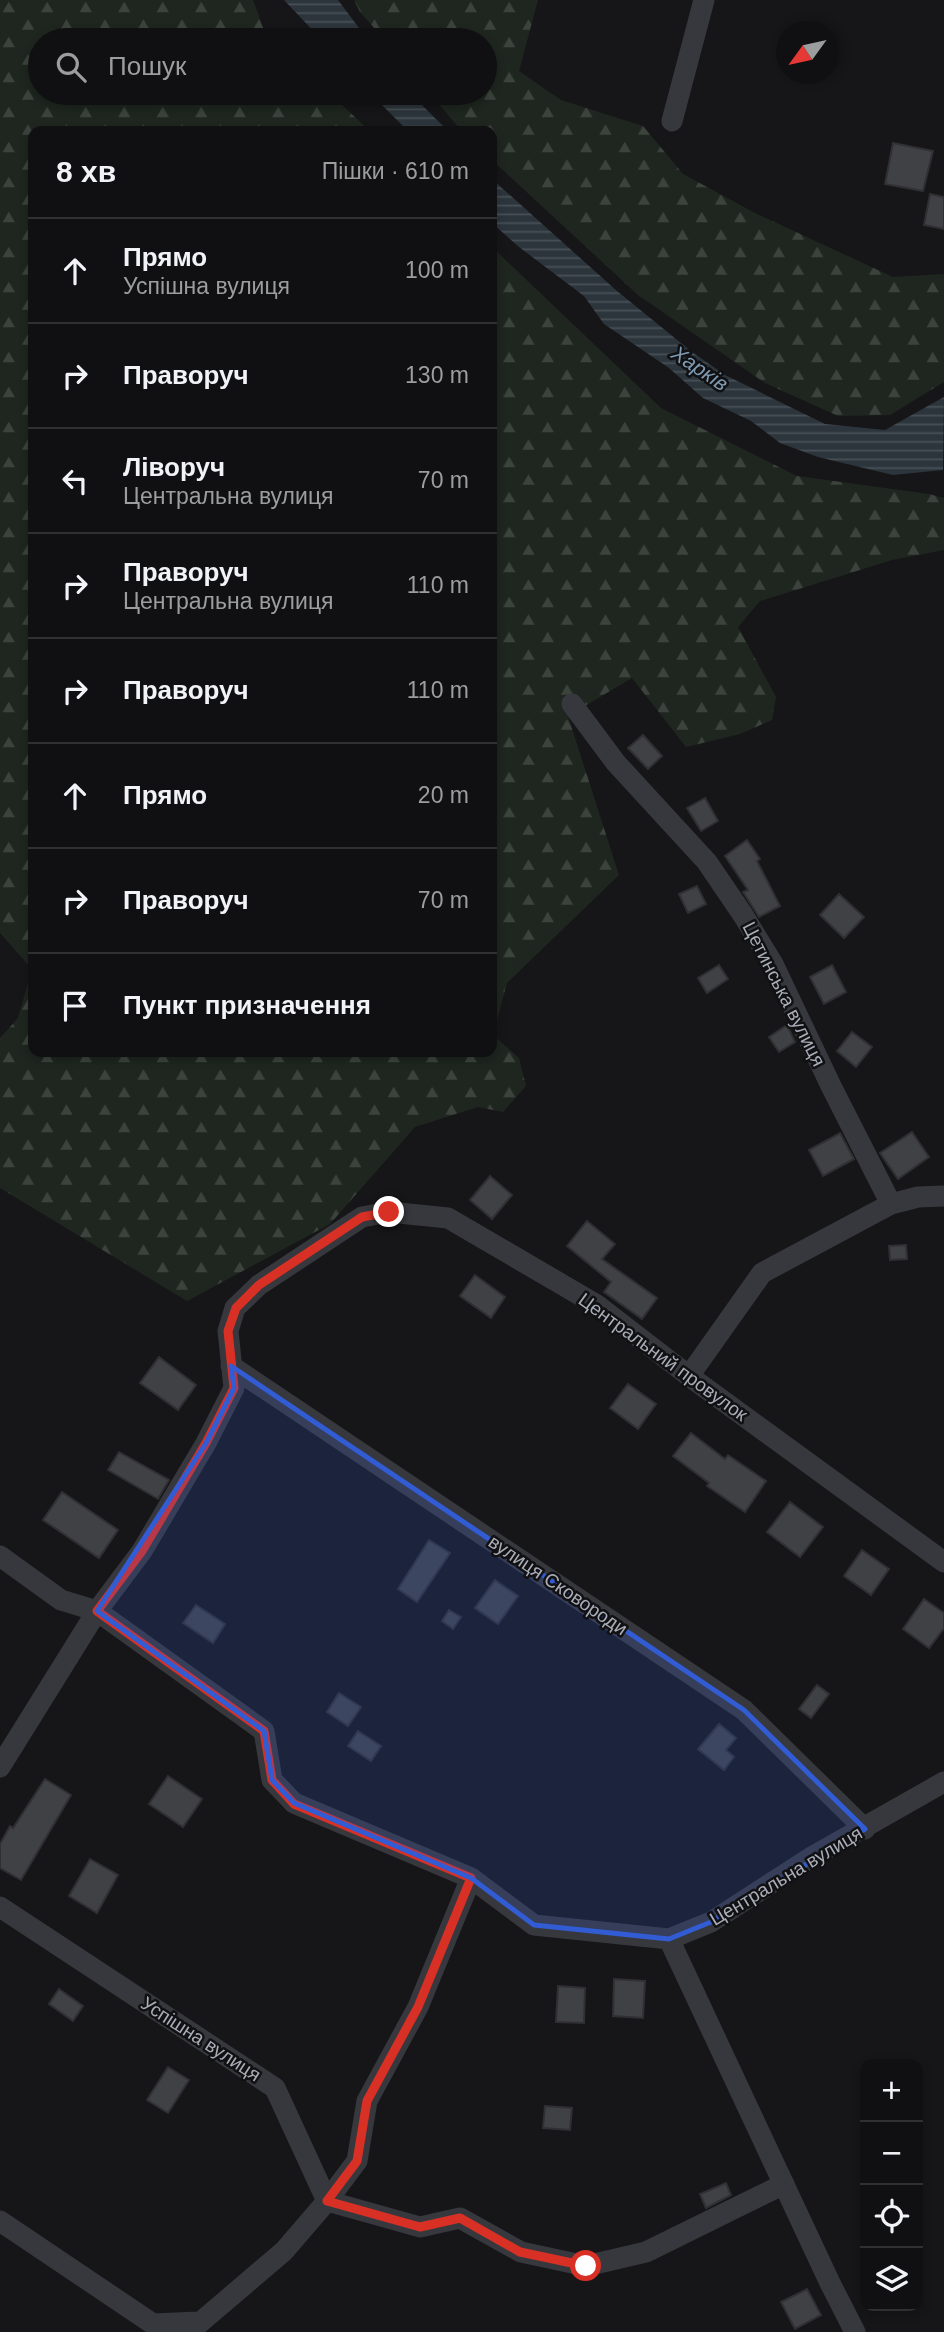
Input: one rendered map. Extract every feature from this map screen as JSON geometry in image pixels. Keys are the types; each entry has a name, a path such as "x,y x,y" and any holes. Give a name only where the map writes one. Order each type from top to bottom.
{"street":[{"path":"672,121 704,0"},
{"name":"Цетинська вулиця","path":"572,704 615,763 707,862 743,915 773,964 891,1204"},
{"path":"689,1376 762,1273 891,1204 918,1197 944,1196"},
{"name":"Центральний провулок","path":"0,1767 97,1611 142,1551 206,1443 234,1388 228,1331 236,1308 259,1285 362,1217 389,1212 448,1218 597,1305 689,1376 944,1562"},
{"name":"вулиця Сковороди","path":"231,1366 744,1710 865,1829"},
{"name":"Центральна вулиця","path":"0,1556 61,1600 97,1611 264,1731 272,1780 294,1804 471,1878 534,1925 669,1939 711,1922 810,1858 944,1782"},
{"path":"0,2221 153,2324 194,2327 284,2251 357,2161 367,2101 418,2007 471,1878"},
{"name":"Успішна вулиця","path":"0,1907 275,2088 327,2201"},
{"path":"669,1939 855,2332"},
{"path":"327,2201 420,2227 460,2218 520,2252 586,2266 646,2252 784,2184"}],"highlighted area":[{"path":"231,1366 744,1710 865,1829 711,1922 669,1939 534,1925 471,1878 294,1803 272,1780 264,1731 97,1611 206,1443 234,1388"}],"green space":[{"path":"0,0 253,0 263,28 28,28 28,105 342,105 365,126 28,126 28,964 0,933"},
{"path":"354,0 538,0 519,71 561,100 643,126 683,174 755,213 893,277 944,274 944,382 890,415 838,416 765,383 638,295 497,165 497,126 458,126 439,105 497,105 497,28 374,28 360,12"},
{"path":"497,252 661,408 797,476 944,498 944,550 892,560 760,601 738,627 776,697 772,720 740,734 686,747 632,678 568,716 619,875 507,983 497,1020"},
{"path":"28,983 28,1057 497,1057 497,1039 519,1058 526,1086 503,1112 478,1107 415,1127 330,1224 187,1301 0,1188 0,1038 18,1018"}],"water":[{"path":"284,0 338,0 359,28 311,28"},
{"path":"382,105 422,105 443,126 403,126"},
{"name":"Харків","path":"497,183 617,291 692,352 725,375 825,424 885,430 944,397 943,470 893,475 818,457 780,443 751,421 703,398 669,368 604,324 584,296 497,227"}],"building":[{"path":"893,143 933,151 923,191 885,184"},
{"path":"930,194 944,197 944,229 924,225"},
{"path":"643,735 662,756 648,769 628,748"},
{"path":"705,798 718,821 701,831 687,808"},
{"path":"747,840 760,859 757,861 780,906 759,917 743,892 748,890 725,856"},
{"path":"697,886 706,904 688,913 679,894"},
{"path":"839,894 864,917 844,938 820,915"},
{"path":"719,965 728,979 707,993 698,978"},
{"path":"832,965 846,992 824,1004 810,977"},
{"path":"787,1025 795,1042 779,1052 769,1037"},
{"path":"852,1032 872,1047 856,1067 837,1051"},
{"path":"912,1132 929,1157 898,1179 880,1153"},
{"path":"840,1133 854,1159 823,1176 809,1150"},
{"path":"490,1176 512,1195 492,1219 470,1200"},
{"path":"587,1221 615,1244 602,1259 657,1298 642,1319 604,1292 611,1282 567,1246"},
{"path":"906,1245 907,1259 890,1260 889,1246"},
{"path":"475,1275 505,1297 491,1318 460,1296"},
{"path":"159,1357 196,1385 178,1410 140,1383"},
{"path":"628,1384 656,1404 638,1429 610,1408"},
{"path":"691,1433 725,1459 728,1455 766,1481 745,1512 707,1486 709,1483 673,1456"},
{"path":"119,1452 169,1480 158,1499 108,1470"},
{"path":"62,1492 118,1530 99,1558 43,1520"},
{"path":"790,1502 823,1527 800,1557 767,1532"},
{"path":"429,1540 450,1553 417,1602 398,1589"},
{"path":"862,1550 889,1569 871,1595 844,1576"},
{"path":"495,1580 518,1596 498,1624 475,1608"},
{"path":"924,1599 944,1613 944,1628 929,1648 903,1629"},
{"path":"196,1605 225,1624 213,1643 183,1623"},
{"path":"449,1610 461,1617 453,1629 442,1621"},
{"path":"817,1685 829,1694 811,1718 799,1709"},
{"path":"339,1693 361,1707 348,1726 327,1712"},
{"path":"719,1724 736,1738 726,1750 734,1757 724,1770 698,1749"},
{"path":"358,1731 381,1746 371,1761 348,1746"},
{"path":"168,1776 202,1799 183,1827 149,1804"},
{"path":"45,1779 71,1795 21,1880 0,1868 0,1844"},
{"path":"90,1859 118,1875 97,1913 69,1896"},
{"path":"614,1979 645,1981 643,2018 613,2016"},
{"path":"558,1986 585,1988 584,2023 556,2022"},
{"path":"59,1989 83,2006 73,2021 49,2004"},
{"path":"168,2067 189,2080 168,2113 147,2100"},
{"path":"545,2106 572,2108 570,2130 543,2128"},
{"path":"726,2183 731,2195 706,2208 700,2194"},
{"path":"807,2289 821,2315 795,2329 781,2302"}],"route":[{"path":"389,1212 362,1217 259,1285 236,1308 228,1331 234,1388 206,1443 142,1551 97,1611 264,1731 272,1780 294,1804 471,1878 418,2007 367,2101 357,2161 327,2201 420,2227 460,2218 520,2252 586,2266"}]}
